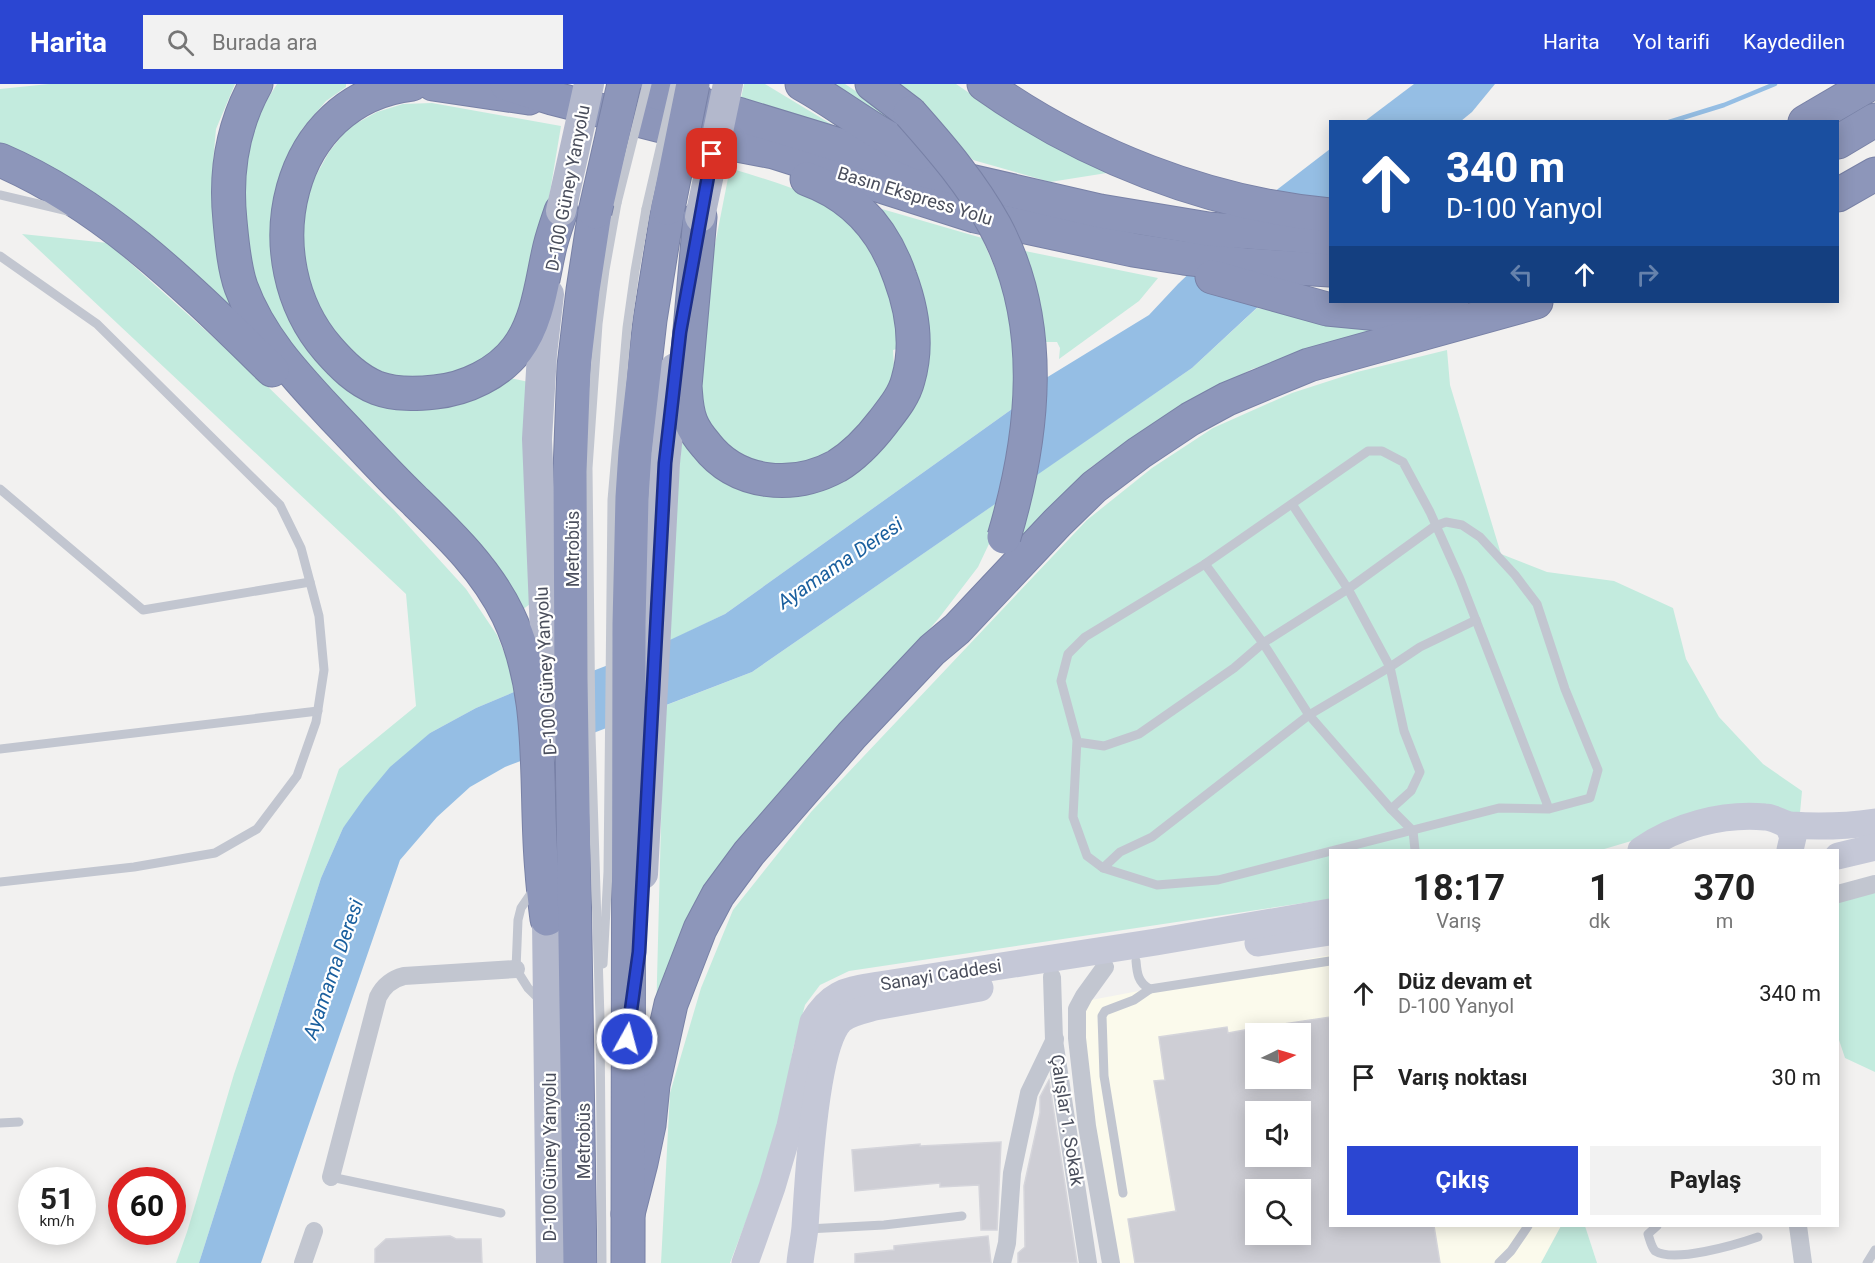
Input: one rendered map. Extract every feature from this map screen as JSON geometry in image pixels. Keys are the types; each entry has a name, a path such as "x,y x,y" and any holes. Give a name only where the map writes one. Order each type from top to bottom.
{"highway":[{"path":"412,84 385,89 370,95 348,107 328,123 301,164 291,191 287,234 289,261 296,293 308,320 321,341 350,372 378,388 394,393 417,394 443,391 468,384 504,364 519,347 533,319 561,211"},
{"path":"433,84 527,98 552,98"},
{"name":"Basın Ekspress Yolu","path":"507,84 552,98 732,144 774,152 905,196 975,216 1133,250 1184,264"},
{"path":"580,1263 570,669 570,471 574,366 583,290 606,207 625,84"},
{"name":"Basın Ekspress Yolu","path":"625,84 741,115 918,169 1100,211 1208,229 1329,238"},
{"path":"628,1263 629,624 632,497 650,320 657,209 693,84"},
{"path":"802,84 848,115 910,149 976,172 1028,194"},
{"path":"872,84 910,113 962,174 996,229 1020,290 1026,316 1031,381 1030,412 1020,477 1004,537 992,564 932,650"},
{"path":"984,84 1085,145 1188,186 1262,205 1329,214"},
{"path":"1808,120 1870,84"},
{"path":"252,92 239,121 231,153 227,194 240,285 257,322 278,354 381,468 460,545 487,580 508,614 523,650 533,694 547,919"},
{"path":"1839,141 1875,120"},
{"path":"700,217 685,386 691,424 720,460 734,470 763,480 803,479 838,465 858,451 876,431 897,403 908,381 913,340 905,289 894,260 879,234 867,218 849,202 830,187 773,166 732,144"},
{"path":"0,160 55,188 141,246 225,324 335,432 381,468"},
{"path":"1839,194 1875,174"},
{"path":"1839,200 1875,188"},
{"path":"1184,264 1326,270"},
{"path":"1184,264 1306,304 1362,313 1390,315 1445,311 1485,303"},
{"path":"628,1214 649,1125 653,1085 671,1004 700,929 718,895 748,854 852,735 932,650 957,629 1051,530 1094,487 1139,453 1190,419 1227,399 1309,365 1532,303"}],"main road":[{"name":"D-100 Güney Yanyolu","path":"551,1263 547,919 551,779 537,439 542,354 561,211 589,84"},
{"path":"627,1039 639,952 665,463 680,332 700,217 728,84"},
{"path":"1648,848 1676,831 1713,820 1742,815 1769,817 1789,838 1875,822"},
{"path":"1839,856 1875,847"},
{"name":"Sanayi Caddesi","path":"745,1263 790,1126 803,1058 813,1022 822,1007 836,995 879,985 1156,942 1329,912"},
{"name":"Sanayi Caddesi","path":"797,1261 805,1229 807,1179 822,1062 832,1035 841,1020 859,1011 875,1007 966,990 1136,961 1329,932"},
{"path":"756,1235 756,1252 760,1263"}],"street":[{"path":"1839,894 1875,884"},
{"path":"1002,1263 1007,1243 1012,1173 1029,1093 1054,1040 1105,967"},
{"path":"331,1177 378,997 386,985 404,976 516,969"},
{"name":"Çalışlar 1. Sokak","path":"1052,977 1054,1040 1088,1263"},
{"path":"1077,1009 1077,1038 1087,1126 1111,1263"},
{"path":"1798,1227 1803,1263"},
{"path":"303,1263 314,1231"}],"lane":[{"name":"Metrobüs","path":"602,1263 600,1018 591,734 588,468 598,324 605,270 606,207 647,84"},
{"name":"Metrobüs","path":"600,1018 608,872 612,500 627,328 635,271 657,209 675,84"},
{"path":"0,195 61,210 98,215"},
{"path":"0,256 98,324 280,506 301,548 319,616 324,670 316,722 297,776 257,829 215,853 134,867 0,882"},
{"path":"1329,851 1218,880 1157,885 1103,868 1087,856 1073,817 1077,742 1061,681 1068,654 1085,637 1205,564 1368,451 1382,451 1403,462 1430,512 1460,579 1549,809"},
{"path":"0,489 143,610 310,582"},
{"path":"1292,504 1348,589 1390,667 1404,730 1420,772 1411,791 1391,809"},
{"path":"1077,742 1104,746 1139,734 1234,668 1263,643 1348,589 1435,526 1446,522 1462,525 1480,537 1515,575 1537,604 1565,689 1598,770 1590,798 1549,809 1499,808 1336,849"},
{"path":"1205,564 1263,643 1309,715 1413,831 1415,849"},
{"path":"1103,868 1120,852 1152,837 1309,715 1420,647 1476,620"},
{"path":"0,749 318,711"},
{"path":"543,882 534,889 521,908 518,920 516,969 528,988 549,1005"},
{"path":"1136,961 1138,978 1143,986 1150,988 1329,961"},
{"path":"1123,1193 1104,1076 1102,1016 1105,1011 1134,1000 1150,988"},
{"path":"0,1123 19,1122"},
{"path":"331,1177 501,1213"},
{"path":"805,1229 884,1225 962,1216"},
{"path":"1498,1263 1511,1251 1527,1227"},
{"path":"1656,1227 1648,1234 1656,1253 1664,1258 1682,1260 1758,1237"},
{"path":"1867,1263 1875,1250"}],"shaded area":[{"path":"1329,955 1329,1227 1560,1227 1541,1263 1116,1263 1075,1003"}],"green space":[{"path":"49,84 235,84 216,129 212,174 216,230 245,320 0,147 0,89"},
{"path":"277,84 346,84 346,87 326,101 302,129 280,174 271,213 277,259 289,308 415,409 442,408 466,403 510,378 529,382 530,604 522,610 492,557 343,410 272,319 252,271 243,192 247,153 259,113"},
{"path":"744,84 765,84 841,130 741,98"},
{"path":"821,84 845,84 884,110 907,135"},
{"path":"890,84 956,84 1027,132 1113,172 1050,182 973,160"},
{"path":"432,103 561,126 534,288 517,332 473,371 390,382 349,358 313,302 304,262 303,227 308,190 329,152 348,128 377,112 403,104"},
{"path":"730,168 800,191 839,215 867,247 886,285 892,306 900,348 893,350 894,366 891,383 883,401 834,453 805,466 744,465 697,420 710,270"},
{"path":"875,207 982,238 1006,294 1019,344 1019,404 725,614 665,643 682,437 807,491 924,364"},
{"path":"22,234 108,243 260,379 394,510 466,589 497,635 513,674 514,692 476,708 430,733 343,828 321,878 199,1263 176,1263 182,1245 186,1245 186,1235 234,1074 339,769 416,706 406,594"},
{"path":"1025,251 1158,278 1139,301 1059,359 1060,348 1057,342 1044,342 1043,320"},
{"path":"1257,308 1394,330 1252,369 1172,413 1091,467 1015,547 1033,477 1192,368"},
{"path":"1447,350 1450,385 1501,554 1547,572 1614,581 1673,608 1686,659 1719,717 1763,764 1802,791 1800,813 1638,839 1604,849 1329,849 1329,899 849,971 820,985 805,1005 793,1049 786,1091 770,1158 730,1263 661,1263 670,1093 701,988 733,910 811,812 1087,520 1152,468 1213,428 1292,393 1357,372"},
{"path":"1005,497 997,527 978,567 939,618 708,886 656,1019 664,706 752,672"},
{"path":"1875,889 1875,1072 1845,1058 1839,1040 1839,897"},
{"path":"1560,1227 1585,1227 1597,1263 1541,1263"}],"water":[{"path":"1414,84 1495,84 1472,112 1462,120 1366,120"},
{"name":"Ayamama Deresi","path":"1329,150 1329,241 1192,368 752,672 505,767 470,787 437,817 400,860 261,1263 199,1263 321,878 343,828 390,767 430,733 476,708 514,692 533,694 655,647 725,614 1019,404 1046,378 1149,315 1274,192"}],"building":[{"path":"1329,1017 1329,1227 1434,1227 1440,1263 1135,1263 1128,1219 1176,1211 1154,1081 1165,1080 1159,1037 1227,1027 1228,1033 1245,1030 1245,1089 1311,1089 1311,1023 1290,1023"},
{"path":"1049,1080 1077,1263 1018,1263 1018,1253 1025,1247 1024,1186 1040,1113 1040,1097"},
{"path":"1001,1142 997,1230 981,1230 979,1185 940,1187 940,1183 855,1191 852,1150 920,1144 920,1146"},
{"path":"450,1236 456,1239 481,1239 482,1263 375,1263 375,1249 386,1239"},
{"path":"988,1236 991,1263 855,1263 855,1254 894,1250 894,1246"}],"waterway":[{"path":"1675,120 1724,105 1775,84"}],"route":[{"path":"627,1039 639,952 665,463 680,332 712,154"}]}
